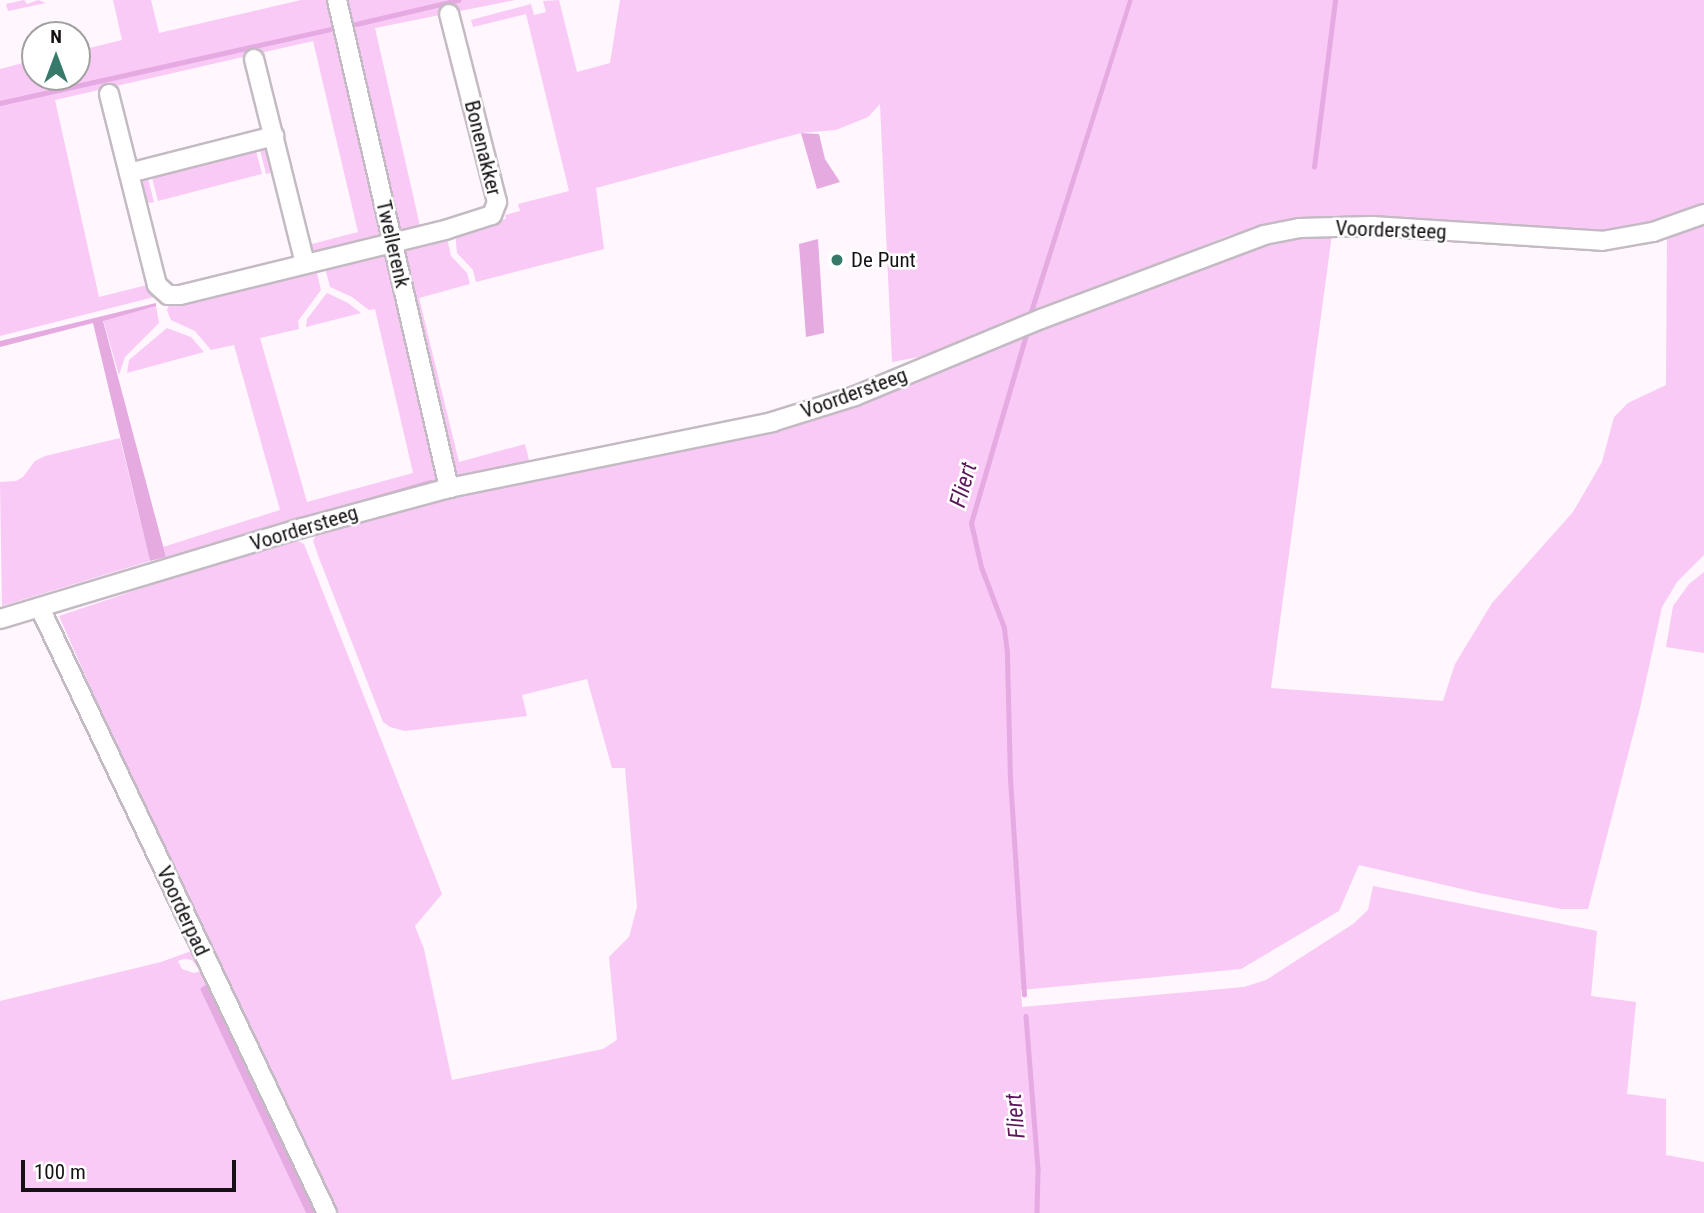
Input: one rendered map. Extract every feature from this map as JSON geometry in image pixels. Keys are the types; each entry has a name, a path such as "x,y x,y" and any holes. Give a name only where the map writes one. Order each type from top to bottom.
{"street":[{"name":"Twellerenk","path":"337,0 449,488"},
{"name":"Bonenakker","path":"109,94 156,282 164,293 180,295 488,218 497,207 449,14"},
{"path":"254,59 305,263"},
{"path":"129,173 274,136"},
{"name":"Voordersteeg","path":"0,619 302,528 449,488 772,422 855,396 1041,318 1238,243 1300,228 1372,226 1602,241 1653,232 1704,214"},
{"name":"Voorderpad","path":"40,608 327,1213"}],"shaded area":[{"path":"24,0 27,4 38,0 46,3 8,11 6,4"},
{"path":"113,0 151,0 159,33 301,0 333,0 382,232 380,236 315,254 308,245 358,232 313,41 55,100 99,297 151,284 154,297 0,336 0,69 21,64 21,91 91,91 91,48 122,40"},
{"path":"340,0 515,0 375,28 420,226 478,212 405,232 397,229"},
{"path":"559,0 577,72 610,63 620,0 1128,0 1028,314 935,354 892,362 880,104 868,117 836,130 801,133 596,188 604,249 476,282 473,270 457,253 455,232 506,219 505,215 520,211 518,204 569,191 526,14 473,27 471,20 531,4 534,15 546,12 543,1"},
{"path":"1128,0 1133,0 1034,313 1028,314"},
{"path":"1133,0 1704,0 1704,203 1659,222 1600,234 1337,218 1287,221 1230,235 1034,313"},
{"path":"801,133 819,134 825,159 840,182 817,189"},
{"path":"259,146 269,149 277,171 266,174"},
{"path":"255,147 262,174 158,201 151,174"},
{"path":"147,175 154,202 143,204 139,185"},
{"path":"1704,219 1704,555 1677,582 1662,607 1640,708 1588,909 1561,909 1359,865 1339,911 1241,969 1021,990 1022,1007 1244,987 1266,980 1353,924 1368,910 1373,886 1597,931 1591,996 1636,1002 1627,1094 1666,1099 1666,1155 1704,1162 1704,1213 330,1213 192,918 59,616 291,538 304,544 442,894 415,926 424,949 452,1080 603,1049 617,1040 609,957 629,937 637,907 625,768 612,768 587,679 522,695 527,716 405,731 390,727 383,722 319,558 313,541 318,530 505,483 861,401 1075,314 1270,240 1310,234 1332,234 1271,688 1443,701 1455,664 1492,603 1573,512 1602,462 1614,417 1628,403 1666,385 1667,235"},
{"path":"447,238 451,256 467,273 470,284 419,298 459,462 525,444 530,464 459,478 454,475 402,255 407,246"},
{"path":"818,239 824,333 806,337 799,244"},
{"path":"381,253 391,261 439,478 436,482 168,562 163,547 280,510 234,345 211,350 195,331 171,320 167,310 170,303 316,269 321,290 298,321 299,329 260,338 307,502 413,473 375,309 369,310 352,297 330,287 325,268"},
{"path":"327,293 361,313 306,327 307,319"},
{"path":"156,303 156,306 103,321 166,557 150,561 93,323 0,347 0,341"},
{"path":"156,306 159,323 125,357 119,375 103,320"},
{"path":"167,328 191,337 204,352 127,373 129,360"},
{"path":"120,438 150,561 2,606 0,482 16,481 23,477 35,461 45,456"},
{"path":"1704,572 1704,653 1666,647 1673,606 1689,584"},
{"path":"197,949 323,1213 317,1213 208,986 200,989 306,1213 0,1213 0,1001 161,962","holes":["192,960 200,971 194,973 182,969 178,961"]},
{"path":"205,985 210,988 317,1213 306,1213 200,989"}],"waterway":[{"path":"356,24 458,0"},
{"path":"1314,167 1335,0"},
{"path":"0,103 330,29"},
{"name":"Fliert","path":"1024,995 1010,780 1007,653 1004,628 981,567 971,523 1027,331"},
{"path":"223,543 430,482"},
{"name":"Fliert","path":"1026,1016 1038,1170 1037,1213"}],"place":[{"name":"De Punt","path":"837,260"}]}
